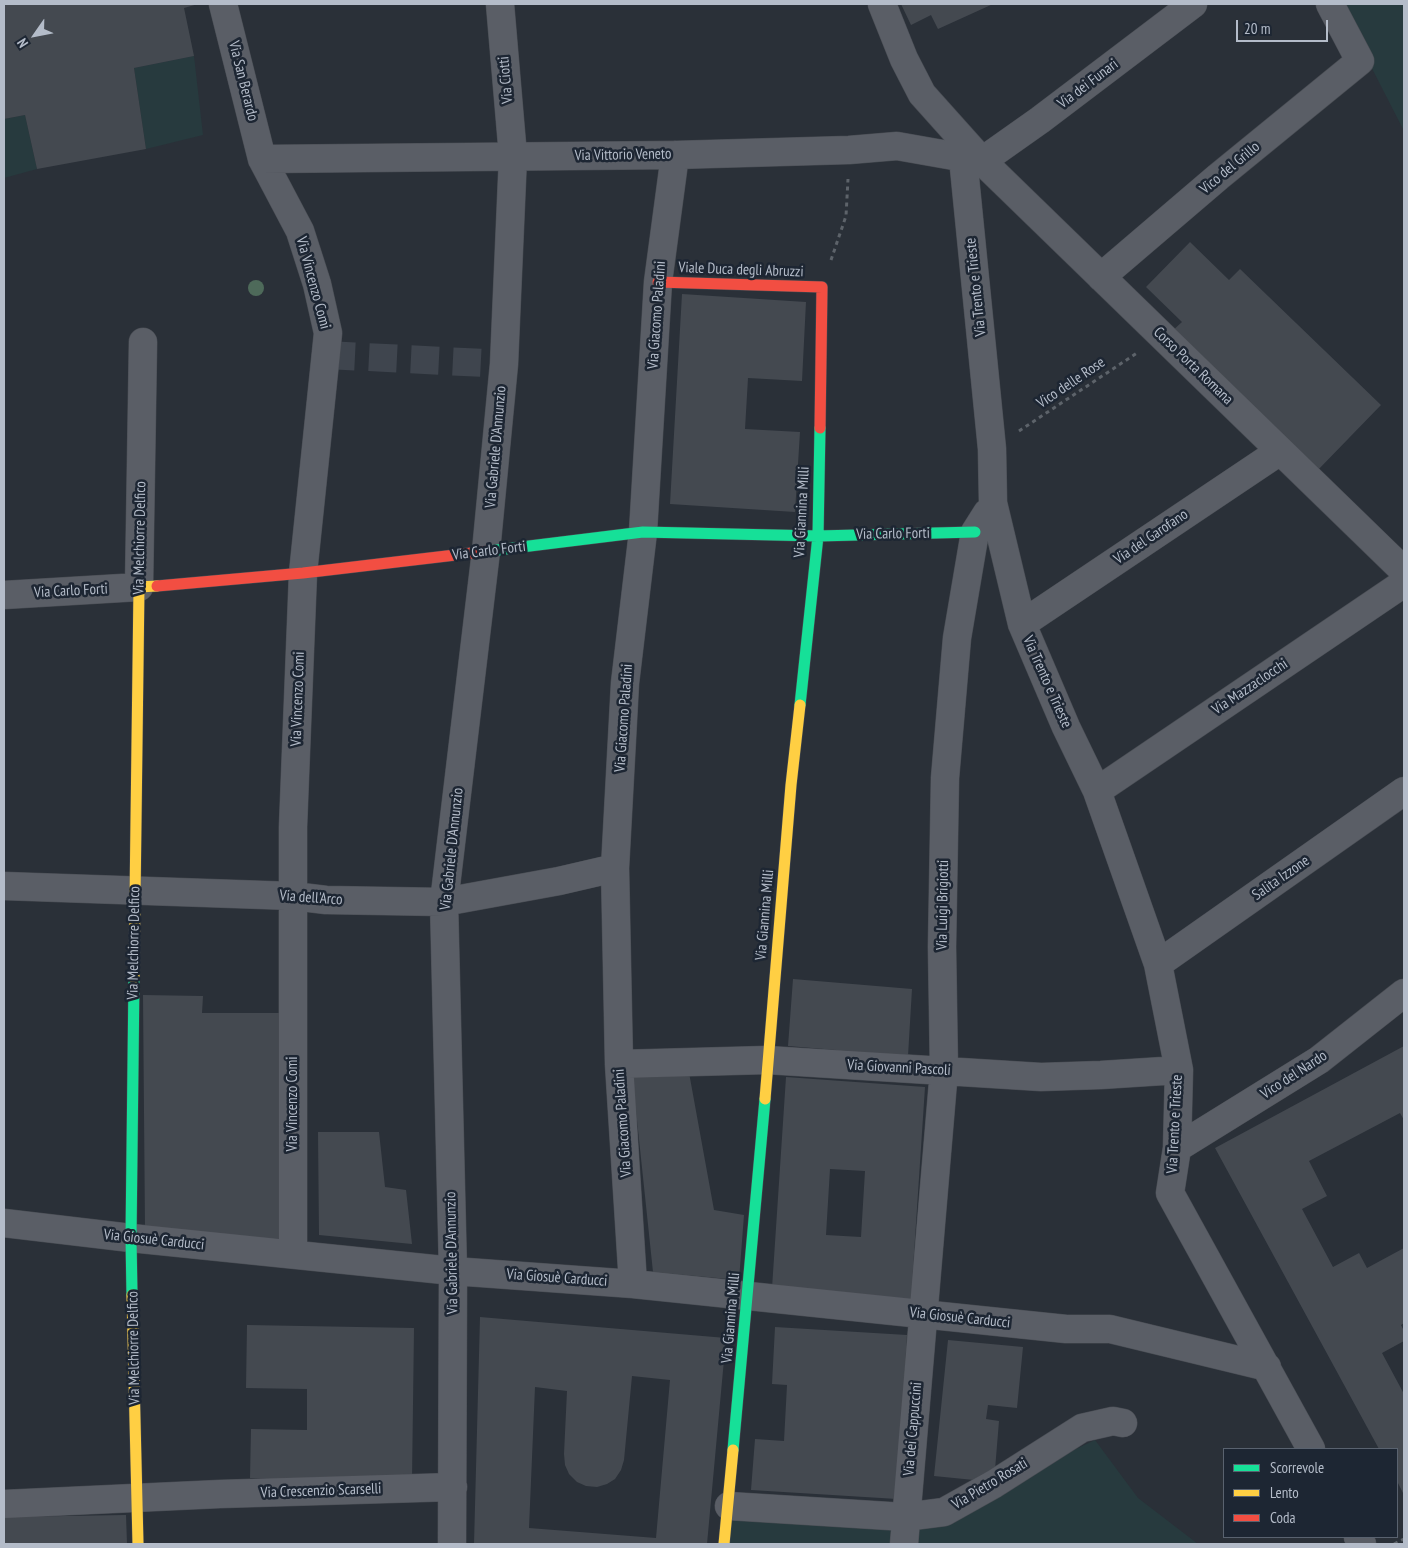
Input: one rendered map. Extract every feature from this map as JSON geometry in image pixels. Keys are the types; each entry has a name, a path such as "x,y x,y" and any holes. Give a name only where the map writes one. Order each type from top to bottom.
{"street":[{"name":"Via San Berardo","path":"223,4 262,158"},
{"name":"Via Ciotti","path":"500,4 513,156"},
{"name":"Corso Porta Romana","path":"882,4 904,59 922,94 973,160 1101,277 1404,572"},
{"name":"Via dei Funari","path":"973,160 1040,120 1193,4"},
{"name":"Vico del Grillo","path":"1101,277 1218,177 1360,61 1330,4"},
{"name":"Via Vittorio Veneto","path":"262,158 675,155 849,150 897,146 973,160"},
{"name":"Via Giacomo Paladini","path":"633,1284 619,1064 615,868 625,683 643,532 658,282 675,155"},
{"name":"Via Gabriele D'Annunzio","path":"452,1544 453,1271 444,902 486,551 504,364 513,156"},
{"name":"Via Vincenzo Comi","path":"262,158 300,231 317,284 328,333 303,573 292,827 293,1254"},
{"name":"Via Trento e Trieste","path":"973,160 992,449 993,503 1022,624 1066,727 1097,791 1158,964 1179,1070 1177,1148 1170,1193 1267,1367"},
{"name":"Viale Duca degli Abruzzi","path":"658,282 822,287"},
{"name":"Via Giannina Milli","path":"724,1544 748,1296 791,785 818,536 822,287"},
{"name":"Via Melchiorre Delfico","path":"138,1544 130,1238 143,342"},
{"name":"Via del Garofano","path":"1022,624 1280,451"},
{"name":"Via Luigi Brigiotti","path":"924,1314 944,1070 942,947 945,778 957,638 975,532 993,503"},
{"name":"Via Carlo Forti","path":"4,595 303,573 643,532 818,536 975,532"},
{"name":"Via Mazzaclocchi","path":"1097,791 1404,583"},
{"name":"Salita Izzone","path":"1158,964 1404,791"},
{"name":"Via dell'Arco","path":"4,886 135,889 293,896 326,900 444,902 559,881 615,868"},
{"name":"Vico del Nardo","path":"1177,1148 1319,1060 1404,993"},
{"name":"Via Giovanni Pascoli","path":"619,1064 767,1060 1041,1077 1179,1070"},
{"name":"Via Giosuè Carducci","path":"4,1223 130,1238 453,1271 633,1284 1066,1330 1110,1329 1267,1367"},
{"name":"Via dei Cappuccini","path":"904,1544 924,1314"},
{"path":"1267,1367 1310,1448"},
{"name":"Via Pietro Rosati","path":"729,1506 905,1517 944,1512 994,1484 1082,1428 1114,1421 1123,1424"},
{"name":"Via Crescenzio Scarselli","path":"4,1504 453,1488"}],"path":[{"path":"822,287 846,216 849,150"},
{"name":"Vico delle Rose","path":"992,449 1162,336"},
{"path":"1394,1544 1404,1539"}],"green space":[{"path":"1339,4 1404,4 1404,131"},
{"path":"194,56 203,135 146,149 134,68"},
{"path":"25,115 37,169 4,178 4,119"},
{"path":"1095,1440 1138,1498 1198,1544 724,1544 729,1506 944,1512"}],"building":[{"path":"4,4 198,4 184,8 194,56 134,68 146,149 37,169 25,115 4,119"},
{"path":"901,4 993,4 938,29 931,15 911,25"},
{"path":"1190,242 1229,280 1240,269 1381,405 1316,472 1171,332 1182,322 1146,287"},
{"path":"682,294 806,302 802,381 748,378 745,429 800,432 795,512 670,504"},
{"path":"793,979 912,989 908,1056 788,1046"},
{"path":"143,995 203,996 202,1013 280,1013 279,1239 145,1229"},
{"path":"1404,1046 1404,1120 1400,1113 1309,1161 1327,1196 1302,1209 1333,1267 1359,1253 1367,1268 1404,1248 1404,1323 1401,1325 1404,1331 1404,1341 1382,1353 1404,1394 1404,1495 1398,1483 1398,1448 1378,1448 1215,1148"},
{"path":"688,1067 714,1210 744,1215 739,1280 653,1272 632,1073"},
{"path":"786,1077 925,1087 911,1299 772,1288","holes":["830,1169 865,1171 861,1237 826,1235"]},
{"path":"318,1132 379,1132 385,1187 406,1190 412,1244 319,1235"},
{"path":"480,1317 726,1338 707,1544 474,1544","holes":["632,1376 670,1380 656,1538 529,1528 535,1387 567,1391 565,1465 569,1474 577,1482 586,1486 597,1487 615,1479 621,1470 624,1460"]},
{"path":"247,1325 414,1328 412,1480 250,1478 251,1429 307,1430 307,1389 246,1388"},
{"path":"775,1327 907,1335 897,1499 751,1490 755,1439 784,1441 787,1385 772,1384"},
{"path":"948,1340 1023,1347 1017,1408 988,1405 986,1419 999,1421 994,1482 934,1476"},
{"path":"126,1515 127,1544 4,1544 4,1517"}],"tunnel":[{"path":"327,355 504,364"}],"traffic: fast":[{"path":"800,705 818,536 820,428"},
{"path":"489,551 643,532 818,536 975,532"},
{"path":"132,1295 134,978"},
{"path":"733,1450 765,1099"}],"traffic: slow":[{"path":"134,978 139,587 157,586"},
{"path":"765,1099 791,785 800,705"},
{"path":"132,1295 138,1544"},
{"path":"724,1544 733,1450"}],"traffic: jam":[{"path":"658,282 822,287 820,428"},
{"path":"157,586 303,573 489,551"}]}
